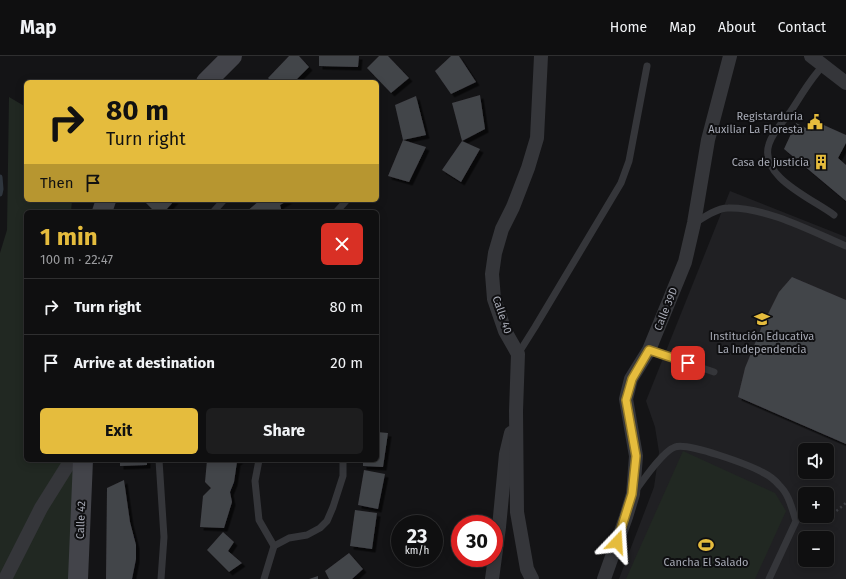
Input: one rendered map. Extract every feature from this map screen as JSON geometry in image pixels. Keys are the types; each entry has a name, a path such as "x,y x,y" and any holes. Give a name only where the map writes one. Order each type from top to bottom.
{"street":[{"path":"208,80 232,56"},
{"name":"Calle 40","path":"518,354 505,331 494,299 492,274 494,253 502,229 513,207 528,168 537,138 541,56"},
{"name":"Calle 39D","path":"604,579 626,517 632,494 636,456 626,400 632,379 649,350 685,262 694,223 708,140 730,56"},
{"path":"811,56 846,83"},
{"path":"518,354 516,411 517,512 527,570 532,579"},
{"path":"492,579 500,527 506,454 516,411"},
{"path":"4,579 41,508 70,462"},
{"name":"Calle 42","path":"78,579 83,462"}],"lane":[{"path":"518,354 621,183 629,161 647,66"},
{"path":"823,66 814,76 780,125 769,144 768,156 770,164 777,175 791,187 834,214"},
{"path":"215,210 222,202"},
{"path":"338,210 345,202"},
{"path":"694,223 707,215 727,208 750,210 782,218 846,246"},
{"path":"649,350 714,372"},
{"path":"632,494 665,454 675,447 687,446 713,452 762,472 781,486 791,502 796,521 769,579"},
{"path":"159,462 164,537 161,579"},
{"path":"259,462 256,480 259,520 274,546"},
{"path":"264,579 274,546 289,538 307,535 320,528 327,521 343,476 343,462"}],"path":[{"path":"796,521 817,522 821,517 829,517 846,503"}],"shaded area":[{"path":"9,97 24,106 24,202 72,202 71,210 24,210 24,462 74,462 70,579 0,579 0,253 7,230"},
{"name":"Institución Educativa La Independencia","path":"730,191 846,237 846,579 619,579 654,487 659,452 655,427 646,401"},
{"name":"Cancha El Salado","path":"683,451 775,493 786,511 755,579 626,579"}],"building":[{"path":"289,56 299,56 309,67 296,80 270,80 268,78"},
{"path":"319,56 359,56 358,67 319,66"},
{"path":"379,56 388,56 409,78 391,93 367,68"},
{"path":"451,56 459,56 476,82 451,94 435,71"},
{"path":"480,95 485,129 462,141 452,103"},
{"path":"416,96 426,135 403,140 395,105"},
{"name":"Casa de justicia","path":"817,122 846,135 846,143 838,158 846,165 846,201 784,149 796,123 812,131"},
{"path":"403,140 426,147 409,182 388,176"},
{"path":"462,141 480,149 461,182 442,170"},
{"path":"145,202 173,202 166,210 153,210"},
{"path":"258,202 285,202 280,205 281,210 248,210"},
{"path":"792,277 846,300 846,444 738,397 745,368 762,326 779,292"},
{"path":"379,432 388,433 383,467 363,466 363,462 379,462"},
{"path":"120,462 147,462 147,465 120,466"},
{"path":"207,462 237,462 234,482 230,492 232,502 224,528 200,527 203,496 211,488 205,482"},
{"path":"364,470 385,474 378,509 358,505"},
{"path":"124,480 130,522 136,545 136,559 132,579 106,579 107,488"},
{"path":"355,510 377,513 372,549 350,546"},
{"path":"223,532 234,542 228,551 242,563 229,572 207,550"},
{"path":"349,553 363,569 352,579 329,579 325,571"},
{"path":"318,576 318,579 309,579"}],"waterway":[{"path":"0,177 0,194"}],"place":[{"name":"Registarduria Auxiliar La Floresta","path":"815,122"},
{"name":"Casa de justicia","path":"821,162"},
{"name":"Institución Educativa La Independencia","path":"762,319"},
{"name":"Cancha El Salado","path":"706,545"}],"route":[{"path":"617,542 632,494 636,456 626,400 632,379 649,350 688,363"}]}
